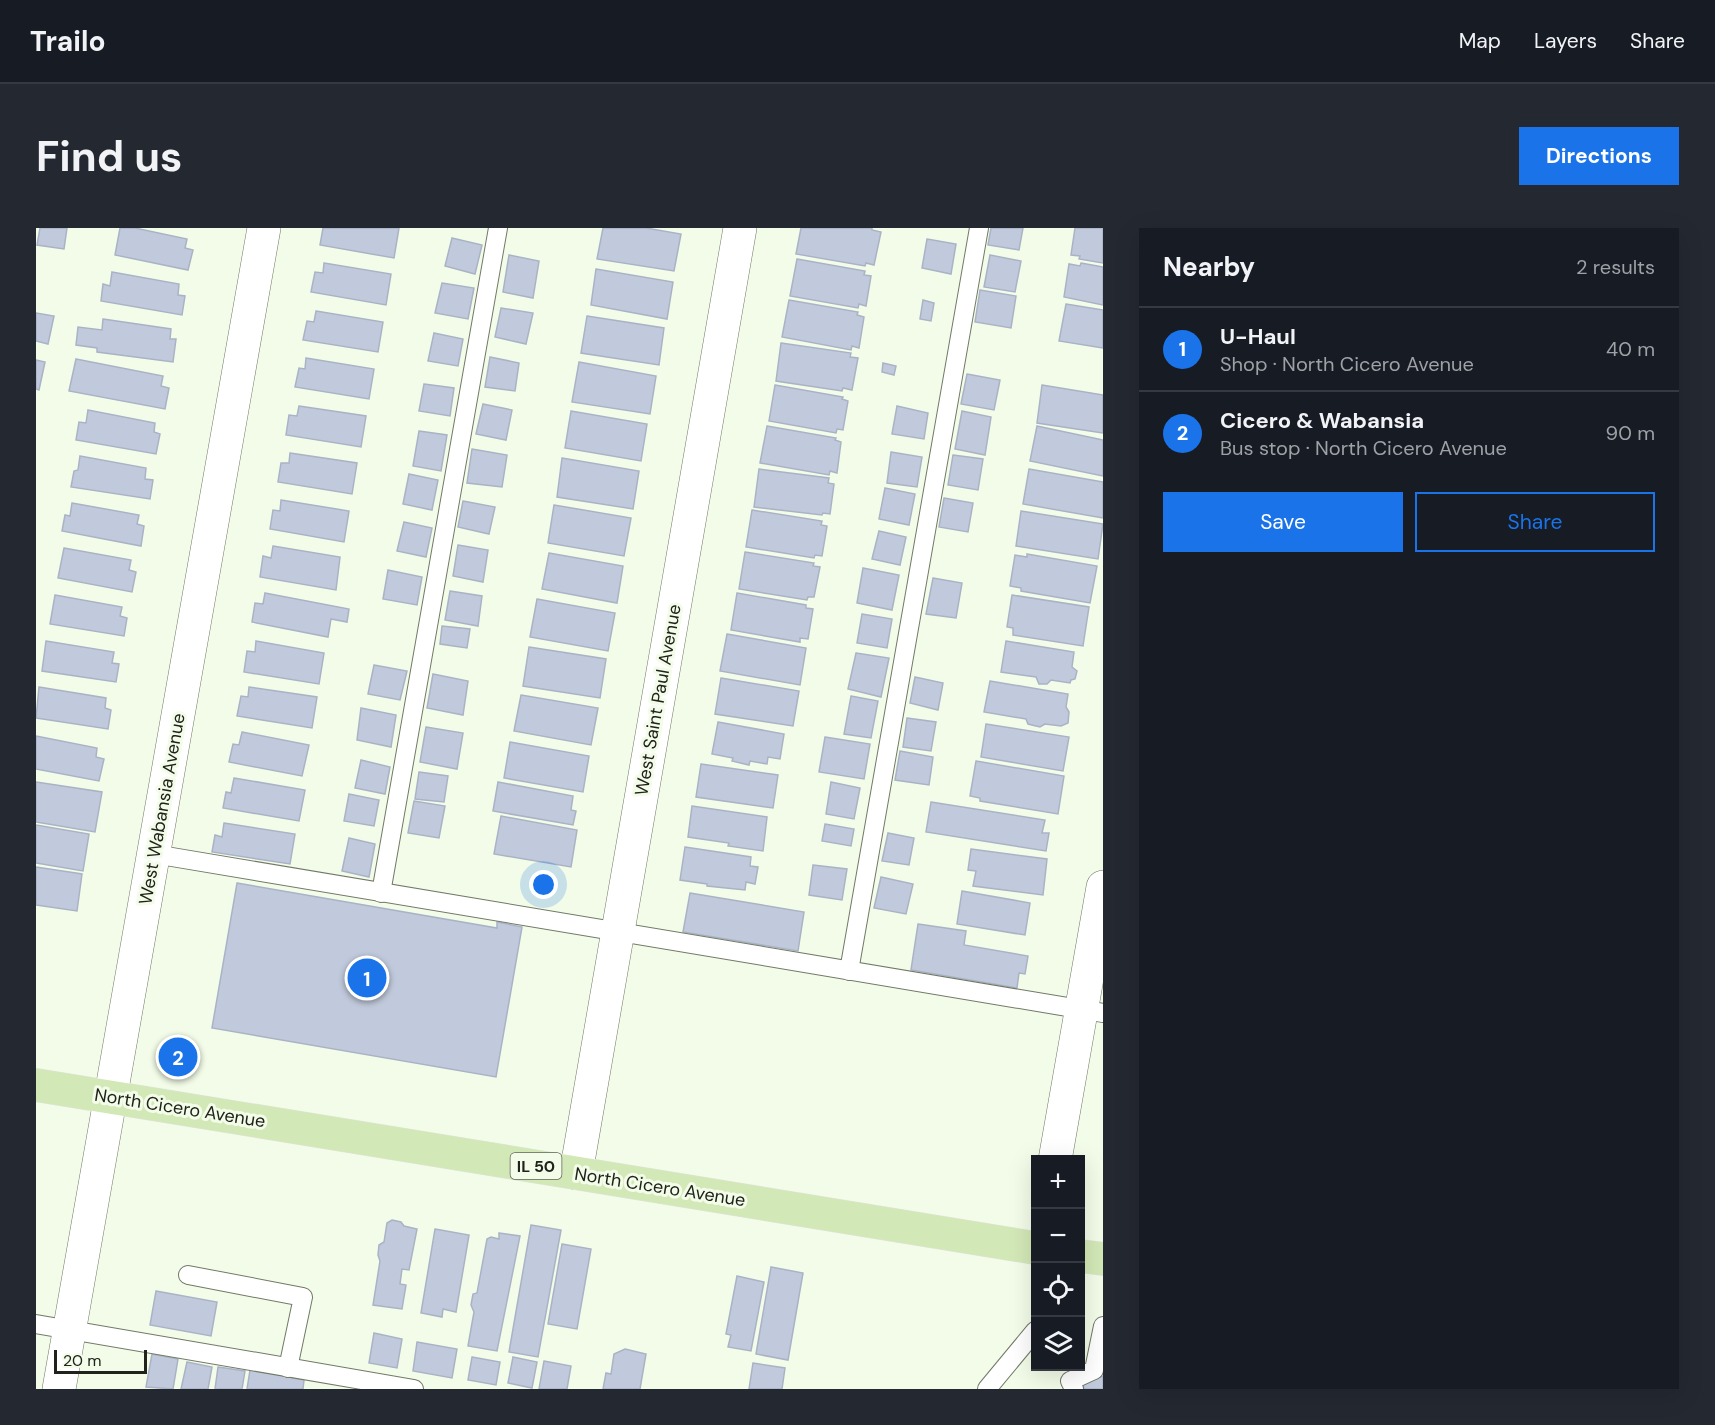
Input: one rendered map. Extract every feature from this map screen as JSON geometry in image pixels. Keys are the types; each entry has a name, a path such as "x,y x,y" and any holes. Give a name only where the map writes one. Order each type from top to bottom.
{"main road":[{"name":"North Cicero Avenue","path":"36,1085 1031,1247"}],"street":[{"name":"West Wabansia Avenue","path":"59,1389 264,228"},
{"name":"West Saint Paul Avenue","path":"576,1173 740,228"},
{"path":"1056,1155 1092,1011 1103,887"}],"lane":[{"path":"381,893 498,228"},
{"path":"849,970 979,228"},
{"path":"154,854 1092,1011"},
{"path":"188,1275 303,1297 288,1368"},
{"path":"36,1324 414,1389"},
{"path":"1074,1389 1070,1381 1098,1372 1103,1326"},
{"path":"987,1389 1031,1336"}],"building":[{"path":"40,228 67,228 64,249 37,245"},
{"path":"120,228 135,228 187,239 185,248 193,250 188,270 115,255"},
{"path":"323,228 399,228 394,258 320,245"},
{"path":"603,228 646,228 681,234 674,271 597,259"},
{"path":"801,228 872,228 872,230 881,232 874,265 866,263 865,266 796,254"},
{"path":"991,228 1023,228 1019,250 988,245"},
{"path":"1075,228 1103,228 1103,263 1079,259 1080,256 1071,255"},
{"path":"452,238 482,245 475,274 445,266"},
{"path":"927,239 956,244 951,274 922,268"},
{"path":"509,255 539,261 533,298 503,292"},
{"path":"990,255 1021,261 1015,292 984,287"},
{"path":"797,259 865,271 864,275 871,276 866,306 859,304 858,308 790,296"},
{"path":"324,263 391,274 386,305 311,292 315,272 323,273"},
{"path":"1081,263 1103,267 1103,305 1064,297 1069,264 1080,266"},
{"path":"596,269 673,282 667,319 591,305"},
{"path":"112,272 179,284 178,295 185,296 182,315 101,301 103,284 110,286"},
{"path":"442,283 474,288 468,319 435,313"},
{"path":"980,290 1016,296 1011,328 975,322"},
{"path":"789,300 858,312 857,315 864,317 859,348 852,346 851,350 782,337"},
{"path":"923,300 934,303 931,321 920,319"},
{"path":"1066,304 1103,310 1103,348 1059,341"},
{"path":"501,308 533,313 526,344 495,337"},
{"path":"316,311 383,322 378,352 303,340 307,321 314,322"},
{"path":"36,313 54,316 48,344 36,341"},
{"path":"587,316 664,328 659,365 581,353"},
{"path":"103,319 171,329 170,339 176,339 173,362 97,352 97,348 76,345 78,327 102,330"},
{"path":"434,333 463,339 458,366 428,361"},
{"path":"781,343 851,353 850,357 858,358 852,390 843,388 842,391 776,381"},
{"path":"490,357 519,363 515,391 485,387"},
{"path":"306,358 374,369 369,399 295,387 299,368 305,369"},
{"path":"76,359 163,376 161,386 169,388 165,409 69,391"},
{"path":"36,360 45,362 39,390 36,389"},
{"path":"579,362 656,376 650,414 572,402"},
{"path":"883,363 896,366 894,375 882,372"},
{"path":"967,374 1000,380 994,410 961,404"},
{"path":"424,384 454,388 450,416 419,411"},
{"path":"775,385 843,397 842,399 848,401 843,430 837,429 836,433 769,421"},
{"path":"1042,385 1103,395 1103,433 1037,423"},
{"path":"483,404 512,410 506,440 476,434"},
{"path":"299,406 366,416 361,447 286,435 289,415 297,416"},
{"path":"897,406 928,413 924,439 892,434"},
{"path":"88,410 155,423 154,432 160,434 156,454 76,440 79,422 86,423"},
{"path":"571,411 647,424 641,461 565,448"},
{"path":"962,411 991,417 985,455 955,449"},
{"path":"767,426 836,438 835,440 841,442 837,473 830,471 829,475 760,463"},
{"path":"1037,426 1103,440 1103,476 1030,461"},
{"path":"419,431 447,435 441,471 413,466"},
{"path":"472,449 507,455 502,487 467,483"},
{"path":"891,452 922,457 917,487 887,483"},
{"path":"290,453 357,463 352,494 278,482 281,463 289,463"},
{"path":"953,455 983,459 978,490 948,485"},
{"path":"80,456 146,468 145,479 153,480 150,499 71,487 74,471 78,470"},
{"path":"562,458 639,471 633,509 557,497"},
{"path":"759,469 829,478 828,483 834,484 830,514 754,507"},
{"path":"1029,469 1103,482 1103,518 1023,504"},
{"path":"409,474 438,480 432,510 403,504"},
{"path":"885,488 915,494 909,525 879,519"},
{"path":"944,498 973,503 968,532 939,527"},
{"path":"281,500 349,511 344,542 270,529 273,510 280,511"},
{"path":"463,501 495,507 489,534 458,527"},
{"path":"72,503 139,515 137,524 144,526 141,546 62,531 65,515 70,516"},
{"path":"554,505 631,518 624,556 548,543"},
{"path":"752,510 822,521 821,525 827,526 822,556 815,555 814,558 746,547"},
{"path":"1021,511 1103,524 1098,559 1016,546"},
{"path":"404,522 432,528 426,557 397,551"},
{"path":"879,531 906,537 900,565 872,559"},
{"path":"458,545 488,550 483,582 453,576"},
{"path":"273,546 340,557 336,590 260,577 263,556 271,558"},
{"path":"64,548 131,560 129,570 136,572 132,592 58,578"},
{"path":"745,552 814,563 813,566 820,567 814,597 808,597 807,600 739,589"},
{"path":"549,553 623,566 617,603 542,589"},
{"path":"1027,554 1097,566 1090,603 1021,591 1021,588 1010,586 1015,555 1027,557"},
{"path":"863,568 899,575 892,610 857,603"},
{"path":"388,570 422,577 417,605 383,599"},
{"path":"933,578 962,583 956,618 926,614"},
{"path":"450,591 482,596 478,626 445,620"},
{"path":"265,593 349,609 347,622 331,619 328,637 252,622 255,603 263,604"},
{"path":"737,593 806,605 806,608 813,609 808,639 800,638 800,642 731,630"},
{"path":"55,595 122,607 120,616 127,618 124,636 50,624"},
{"path":"1012,595 1089,607 1083,646 1013,635 1013,628 1007,627"},
{"path":"537,599 615,613 608,651 530,637"},
{"path":"862,614 892,619 887,648 857,643"},
{"path":"442,626 470,629 467,648 440,644"},
{"path":"727,634 806,648 800,685 720,671"},
{"path":"46,641 114,652 112,663 119,664 116,682 42,671"},
{"path":"256,641 324,653 319,684 244,672 247,651 255,652"},
{"path":"1006,641 1074,652 1072,667 1077,671 1075,679 1070,683 1051,680 1047,684 1039,684 1036,677 1001,672"},
{"path":"529,647 606,659 600,698 523,686"},
{"path":"856,653 889,658 881,697 848,689"},
{"path":"374,665 407,671 400,700 368,694"},
{"path":"433,674 468,681 463,715 427,708"},
{"path":"915,677 943,683 938,710 910,703"},
{"path":"721,678 799,691 793,726 715,714"},
{"path":"990,681 1068,694 1066,707 1069,712 1068,723 1061,726 1045,724 1040,727 1028,724 1026,719 984,712"},
{"path":"39,687 106,698 105,708 111,710 108,729 36,718"},
{"path":"249,687 317,697 312,728 237,716 241,696 248,697"},
{"path":"521,695 598,708 591,745 514,731"},
{"path":"851,696 878,701 871,738 844,734"},
{"path":"361,708 396,715 391,747 357,740"},
{"path":"907,718 936,722 931,751 903,747"},
{"path":"718,722 784,734 780,759 768,757 767,764 750,761 749,765 732,761 733,758 712,754"},
{"path":"986,724 1069,737 1063,771 981,757"},
{"path":"426,727 463,733 457,769 420,762"},
{"path":"242,732 309,745 302,776 229,762 233,744 239,745"},
{"path":"36,736 97,748 96,757 104,759 99,781 36,769"},
{"path":"825,737 870,744 864,779 819,772"},
{"path":"510,742 589,756 583,792 504,778"},
{"path":"900,751 933,757 929,785 895,780"},
{"path":"361,760 390,767 385,794 355,788"},
{"path":"976,761 1064,776 1058,814 980,801 980,798 970,796"},
{"path":"701,764 778,775 773,808 696,797"},
{"path":"419,772 448,776 444,802 415,799"},
{"path":"234,778 305,790 299,821 223,808 226,792 231,793"},
{"path":"36,782 102,792 95,832 36,822"},
{"path":"498,782 573,796 571,810 576,811 573,825 493,811"},
{"path":"831,782 860,788 854,819 826,814"},
{"path":"349,794 379,800 374,826 344,821"},
{"path":"414,801 445,806 439,838 408,833"},
{"path":"931,802 1045,820 1042,833 1049,833 1046,851 926,832"},
{"path":"692,806 767,817 763,851 688,837"},
{"path":"501,816 577,830 571,867 494,854"},
{"path":"224,823 295,834 290,864 212,852 215,835 222,837"},
{"path":"825,824 854,829 851,846 822,841"},
{"path":"36,825 89,834 83,871 36,863"},
{"path":"888,833 914,838 909,865 882,861"},
{"path":"349,838 375,844 369,877 342,871"},
{"path":"685,847 751,857 750,866 758,867 755,884 746,882 745,890 707,886 707,884 680,880"},
{"path":"971,849 1047,859 1043,895 973,886 976,871 968,870"},
{"path":"813,865 847,869 842,900 809,895"},
{"path":"36,867 82,874 77,911 36,905"},
{"path":"881,877 913,884 906,914 874,908"},
{"path":"237,883 497,928 497,922 522,927 496,1077 212,1028"},
{"path":"962,891 1030,903 1025,935 957,924"},
{"path":"690,893 804,912 798,951 683,932"},
{"path":"918,924 966,931 964,945 1028,956 1025,974 1019,973 1017,988 911,970"},
{"path":"392,1220 417,1229 409,1270 402,1269 400,1284 406,1285 402,1309 373,1305 380,1261 379,1245 384,1242 387,1223"},
{"path":"531,1225 561,1230 538,1357 509,1352"},
{"path":"435,1229 469,1235 456,1312 443,1309 442,1317 421,1313"},
{"path":"499,1233 520,1236 497,1351 468,1346 474,1312 471,1305 473,1294 477,1293 487,1239 491,1237 499,1239"},
{"path":"562,1244 591,1249 577,1329 548,1324"},
{"path":"771,1267 803,1273 788,1360 756,1354"},
{"path":"737,1276 764,1282 751,1351 728,1347 731,1335 726,1334"},
{"path":"156,1291 217,1302 211,1336 150,1325"},
{"path":"374,1333 402,1339 397,1368 369,1363"},
{"path":"417,1342 457,1349 452,1378 413,1371"},
{"path":"625,1349 646,1354 640,1389 603,1389 606,1373 611,1374 614,1354"},
{"path":"152,1354 178,1359 173,1389 146,1387"},
{"path":"472,1357 500,1362 496,1385 468,1380"},
{"path":"513,1357 537,1362 532,1388 508,1383"},
{"path":"544,1361 571,1366 567,1389 539,1389"},
{"path":"187,1362 212,1367 208,1389 181,1389"},
{"path":"753,1363 785,1368 782,1389 749,1389"},
{"path":"218,1367 245,1371 242,1389 215,1389"},
{"path":"250,1370 304,1380 303,1389 247,1389"},
{"path":"1103,1376 1103,1389 1084,1389 1083,1385"}],"place":[{"name":"U-Haul","path":"367,978"},
{"name":"Cicero & Wabansia","path":"178,1057"}]}
